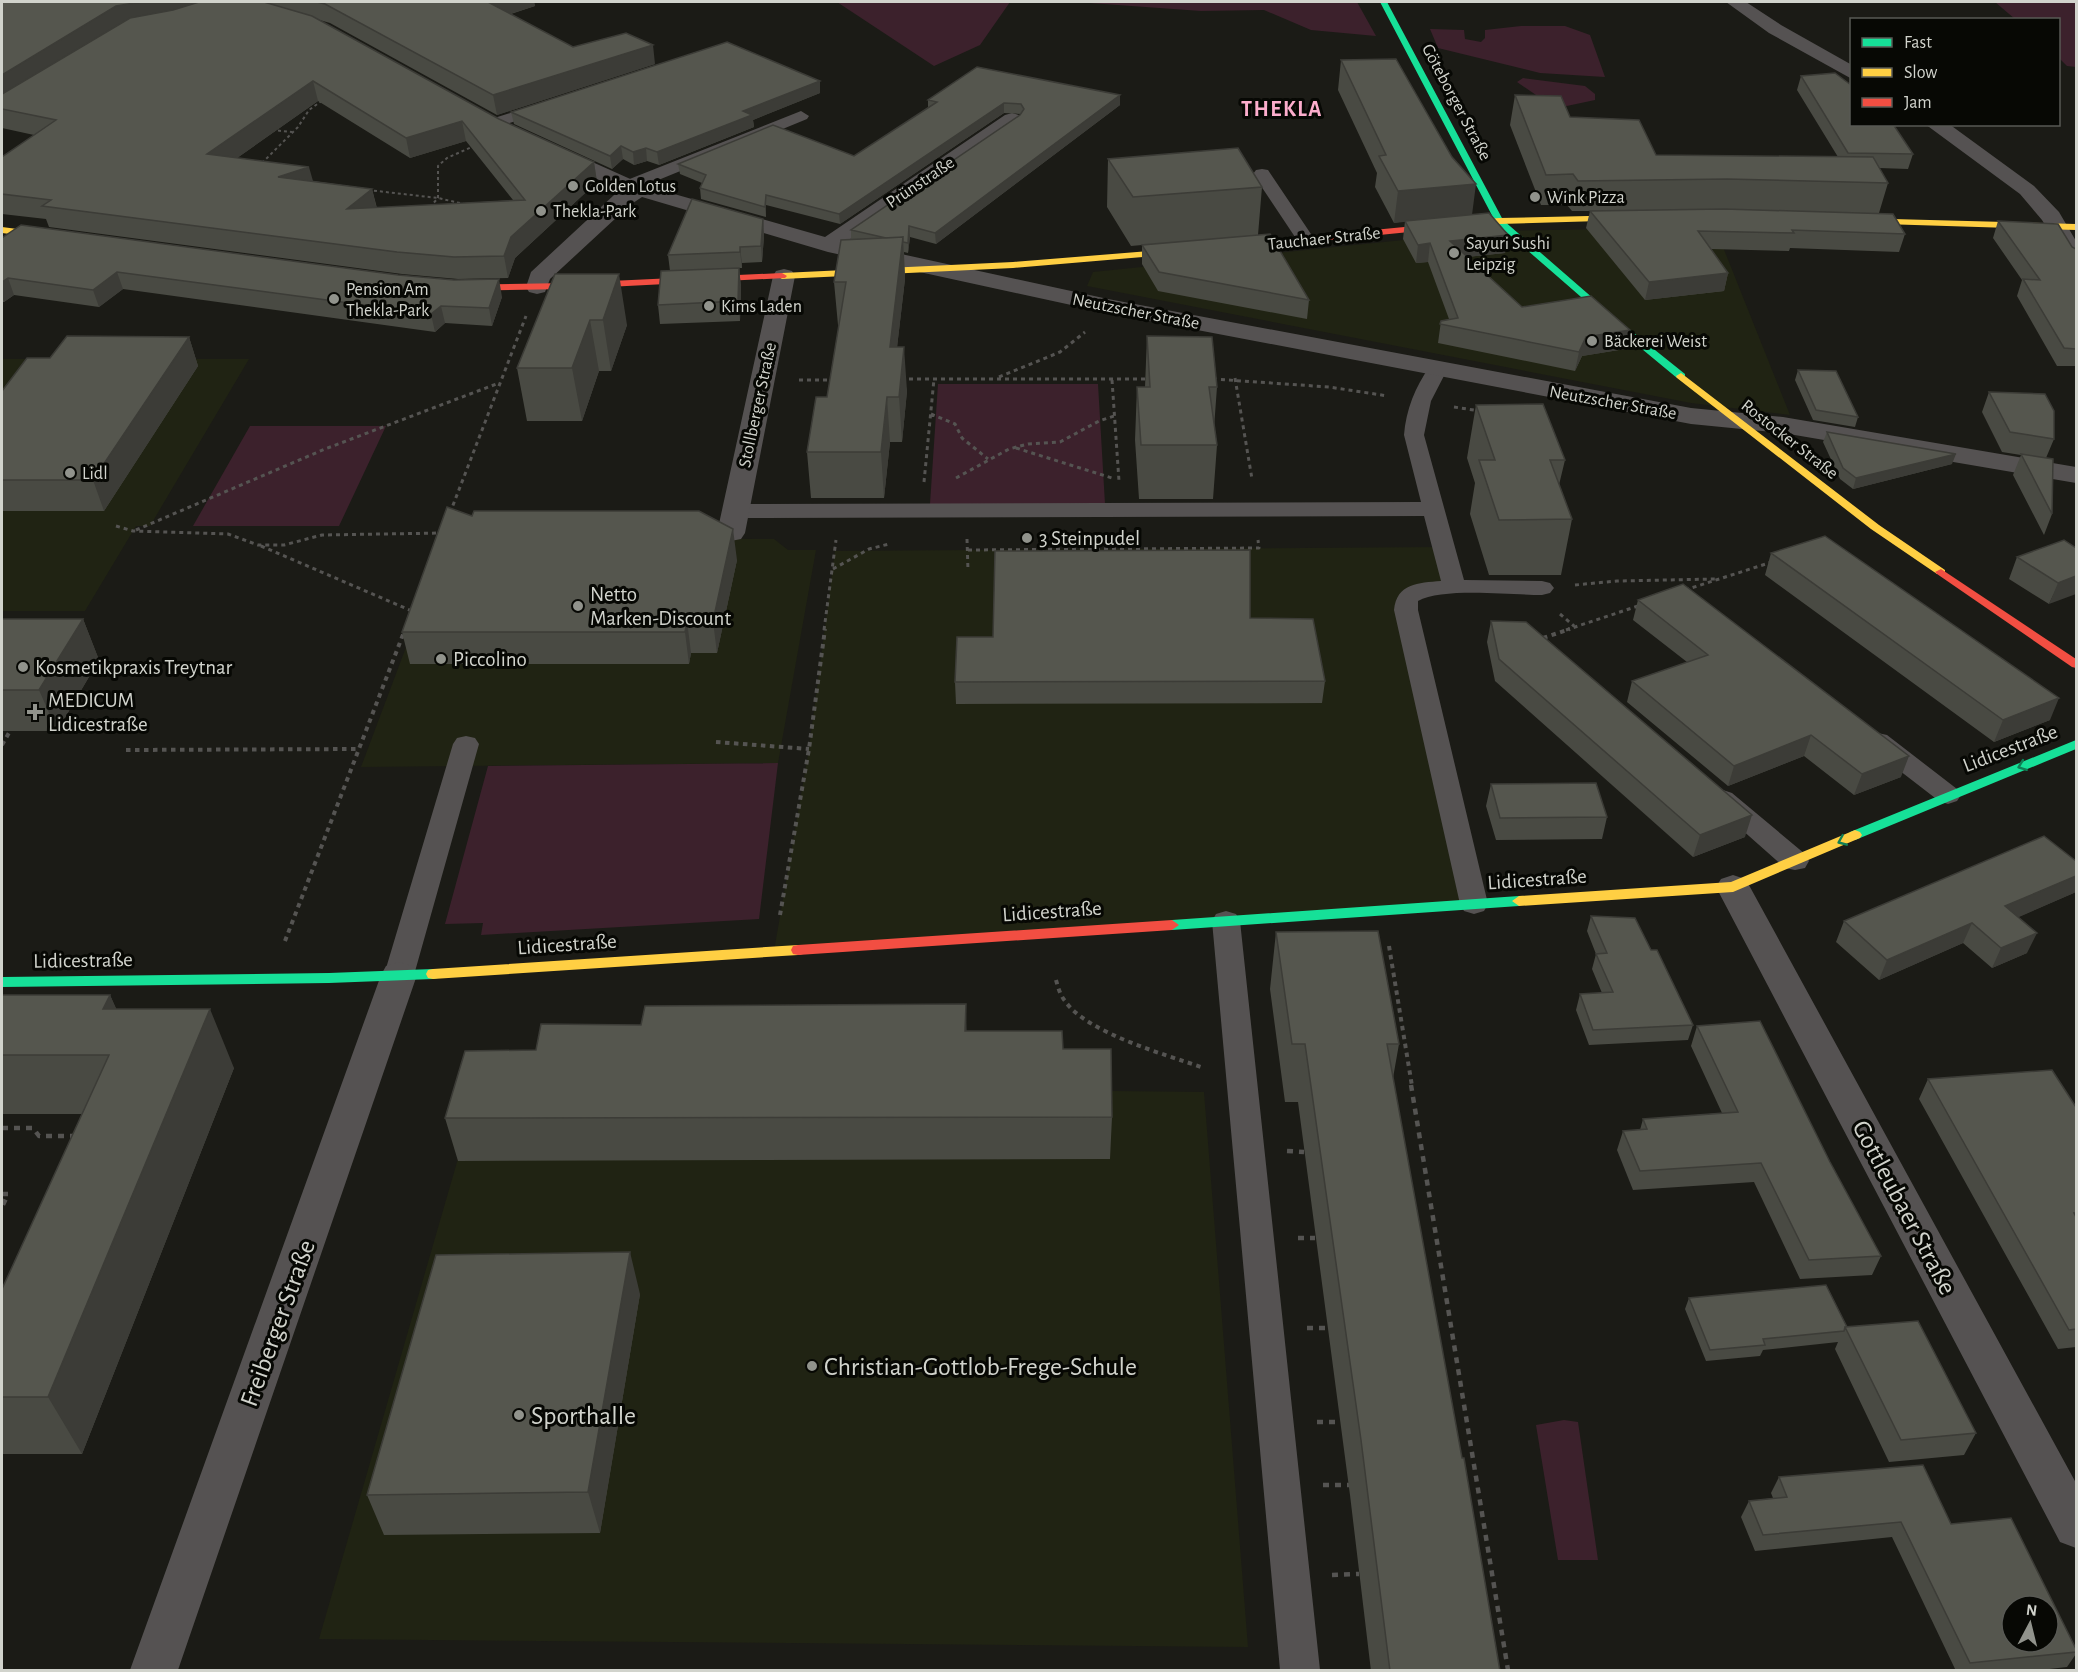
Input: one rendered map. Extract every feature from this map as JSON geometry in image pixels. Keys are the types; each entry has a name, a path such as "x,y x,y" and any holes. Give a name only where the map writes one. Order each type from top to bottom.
{"main road":[{"name":"Göteborger Straße","path":"1383,2 1498,221"},
{"name":"Tauchaer Straße","path":"447,287 537,287 1090,260 1498,221 1650,218"},
{"name":"Rostocker Straße","path":"1498,221 1599,309 1736,420 1875,527 2076,664"},
{"path":"1840,221 2066,227"},
{"path":"2,230 72,239"},
{"name":"Lidicestraße","path":"2,982 399,975 1733,887 1948,795 2076,744"}],"street":[{"path":"1735,2 1775,29 1850,72"},
{"name":"Neutzscher Straße","path":"475,113 634,188 828,245 933,269 1108,306 1437,370 1691,416 1783,425 2076,475"},
{"name":"Prünstraße","path":"828,245 1012,119"},
{"path":"1938,126 2027,190 2051,217 2066,227 2076,258"},
{"path":"537,287 539,277 634,188"},
{"name":"Stollberger Straße","path":"733,523 783,276"},
{"name":"Gottleubaer Straße","path":"1733,887 2076,1527"},
{"name":"Freiberger Straße","path":"154,1671 399,975"}],"lane":[{"path":"516,134 562,102"},
{"path":"634,188 801,116"},
{"path":"1262,174 1306,240"},
{"path":"1437,370 1420,401 1415,416 1414,435 1454,587"},
{"path":"733,523 922,503 1122,511 1432,509"},
{"path":"1474,904 1406,610 1407,598 1421,590 1454,587 1542,588"},
{"path":"1863,729 1948,795"},
{"path":"399,975 466,744"},
{"path":"1706,785 1795,861"},
{"path":"1226,921 1300,1671"}],"path":[{"path":"261,163 292,132 307,113 327,97"},
{"path":"298,114 307,113"},
{"path":"269,130 292,132"},
{"path":"428,210 438,198 438,166 461,151 516,134"},
{"path":"365,189 438,198 472,206"},
{"path":"447,520 537,287"},
{"path":"996,379 1060,352 1092,327 1108,306"},
{"path":"968,550 1259,548 1257,510 1234,378"},
{"path":"1212,379 1234,378 1329,387 1489,413"},
{"path":"900,379 1156,379"},
{"path":"922,503 934,379"},
{"path":"763,381 843,380"},
{"path":"1112,380 1122,511"},
{"path":"134,531 325,449 500,383"},
{"path":"931,414 955,424 962,438 988,459"},
{"path":"922,503 941,487 988,459 1027,444 1066,441 1092,423 1114,416"},
{"path":"1015,448 1119,480"},
{"path":"438,544 445,525"},
{"path":"116,526 134,531 228,534 412,611 270,979"},
{"path":"258,545 284,544 322,535 454,533"},
{"path":"774,951 809,749 835,551"},
{"path":"1682,591 1775,560"},
{"path":"1542,588 1617,581 1720,579"},
{"path":"1536,641 1650,602"},
{"path":"2,745 10,731"},
{"path":"716,742 809,749"},
{"path":"126,750 359,749"},
{"path":"1383,910 1476,1485 1509,1671"},
{"path":"1056,980 1065,1002 1083,1019 1125,1039 1242,1082"},
{"path":"2,1128 33,1128 39,1136 85,1136"},
{"path":"2,1194 8,1194 2,1207"},
{"path":"1465,1485 1476,1485"}],"shaded area":[{"path":"837,2 1010,2 980,45 934,66"},
{"path":"1076,2 1357,2 1376,36 1311,30 1264,10 1201,11"},
{"path":"1995,2 2076,2 2076,67 2067,66 2060,59 2060,18 2014,18"},
{"path":"1521,26 1565,26 1590,35 1605,77 1540,73 1438,48 1430,29 1464,30 1465,39 1481,42 1485,38 1485,30"},
{"path":"1523,78 1585,86 1595,94 1595,100 1562,107 1538,104 1536,95 1517,82"},
{"path":"1715,227 1790,415 1691,403 1087,286 1093,272 1491,231"},
{"path":"2,359 249,359 150,526 136,526 85,611 2,611"},
{"path":"938,384 1098,384 1105,504 930,504"},
{"path":"250,426 386,426 339,526 193,526"},
{"path":"447,538 774,539 788,550 816,550 778,763 361,767"},
{"path":"1443,547 1454,587 1407,598 1474,904 774,951 809,749 835,551"},
{"path":"778,763 759,919 481,935 483,923 445,924 488,766"},
{"name":"Christian-Gottlob-Frege-Schule","path":"1204,1092 1248,1647 319,1639 477,1093"},
{"path":"1564,1420 1578,1422 1598,1560 1558,1560 1536,1425"}],"building":[{"path":"2,2 140,2 116,6 2,75"},
{"path":"199,2 264,2 312,16 499,119 594,162 511,237 504,256 454,257 397,252 42,206 51,200 2,194 2,157 56,120 2,109 2,94 130,18 173,10","holes":["313,81 406,138 462,121 525,200 347,209 372,189 278,177 309,167 207,154"]},
{"path":"317,2 488,2 573,47 626,33 653,45 493,95 325,4"},
{"path":"727,42 820,81 743,111 752,115 657,152 646,148 633,152 621,146 610,156 511,112"},
{"path":"1396,59 1452,157 1476,184 1398,191 1379,156 1386,155 1341,60"},
{"path":"977,67 1120,95 935,233 909,226 908,243 903,242 903,237 886,238 851,230 1020,115 1024,109 1021,104 1004,103 839,214 766,195 765,207 700,188 706,175 678,164 773,125 854,156 937,102 928,100"},
{"path":"1835,73 1850,84 1850,126 1894,126 1913,154 1848,153 1801,76"},
{"path":"1515,95 1561,96 1570,117 1639,120 1656,155 1873,157 1888,183 1727,179 1578,181 1573,174 1546,175"},
{"path":"1238,148 1262,187 1133,197 1108,159"},
{"path":"692,199 763,219 761,246 740,247 740,252 668,255"},
{"path":"1724,209 1893,214 1905,234 1792,230 1794,233 1698,231 1728,273 1649,282 1590,211"},
{"path":"1489,213 1508,235 1450,241 1522,307 1591,296 1630,330 1586,337 1579,352 1440,324 1441,321 1458,318 1430,243 1418,245 1405,221"},
{"path":"1998,221 2058,224 2072,247 2076,249 2076,349 2064,348 2023,279 2040,280"},
{"path":"21,225 398,275 454,280 499,279 489,308 441,306 431,314 117,272 93,290 8,278 2,282 2,238"},
{"path":"1270,234 1309,300 1159,272 1142,245"},
{"path":"903,237 890,347 904,347 899,397 887,397 881,452 807,452 816,397 827,397 846,282 834,282 841,240"},
{"path":"739,268 738,301 658,305 661,271"},
{"path":"555,274 619,274 603,320 590,320 572,368 517,368"},
{"path":"67,336 189,337 93,480 2,480 2,391 27,358 50,358"},
{"path":"1147,336 1212,337 1217,387 1209,387 1217,445 1141,445 1137,387 1150,387"},
{"path":"1798,370 1836,371 1858,417 1816,410"},
{"path":"1989,392 2045,394 2054,411 2054,439 2010,432"},
{"path":"1543,404 1565,460 1550,460 1572,519 1499,520 1479,460 1495,460 1476,405"},
{"path":"1827,432 1956,454 1856,478 1843,468"},
{"path":"2021,454 2053,459 2052,514"},
{"name":"Netto Marken-Discount","path":"447,507 472,516 474,511 699,511 733,529 713,621 687,621 685,632 402,632"},
{"path":"1825,536 2059,698 2003,720 1771,553"},
{"path":"2064,540 2076,548 2076,576 2058,583 2017,557"},
{"path":"1250,550 1250,618 1313,619 1325,681 955,682 957,637 993,637 995,551"},
{"path":"1683,584 1909,756 1862,774 1811,735 1734,766 1632,681 1708,655 1638,600"},
{"path":"2,619 83,619 39,690 2,690"},
{"path":"1491,621 1526,622 1752,815 1700,835 1499,659"},
{"path":"1596,783 1607,817 1500,818 1491,784"},
{"path":"2044,836 2076,861 2076,876 2005,906 2037,933 2001,948 1972,923 1887,960 1844,921"},
{"path":"1591,916 1635,918 1651,950 1657,950 1693,1025 1593,1030 1580,994 1613,992 1596,954 1607,953"},
{"path":"1378,931 1399,1044 1387,1044 1462,1458 1464,1458 1500,1671 1390,1671 1361,1440 1305,1044 1292,1044 1276,932"},
{"path":"2,995 110,995 103,1009 210,1009 48,1397 2,1397 2,1289 109,1055 2,1055"},
{"path":"966,1004 965,1031 1062,1031 1063,1049 1111,1049 1112,1117 445,1118 465,1051 536,1050 541,1024 641,1025 645,1006"},
{"path":"1760,1021 1830,1162 1881,1256 1809,1260 1761,1163 1640,1171 1623,1131 1647,1129 1643,1119 1738,1112 1697,1026"},
{"path":"2052,1070 2076,1107 2076,1213 2074,1213 2076,1217 2076,1329 2069,1330 1928,1079"},
{"name":"Sporthalle","path":"630,1252 588,1492 367,1495 436,1255"},
{"path":"1826,1285 1847,1327 1844,1331 1763,1339 1765,1345 1710,1350 1689,1298"},
{"path":"1918,1321 1976,1433 1901,1440 1845,1327"},
{"path":"1923,1465 1951,1524 2011,1518 2049,1594 2000,1594 2000,1654 2057,1654 1970,1663 1901,1522 1763,1535 1749,1501 1787,1497 1779,1477"},
{"path":"2060,1617 2076,1649 2076,1652 2060,1654"}],"traffic: fast":[{"path":"1383,2 1499,221 1681,376"},
{"path":"1855,835 2076,744"},
{"path":"1172,925 1519,901"},
{"path":"2,982 329,978 433,974"}],"traffic: slow":[{"path":"1456,225 1499,221 1631,218"},
{"path":"1854,221 2076,227"},
{"path":"2,230 56,237"},
{"path":"782,276 1013,265 1199,250"},
{"path":"1681,376 1875,527 1941,572"},
{"path":"1519,901 1733,887 1855,835"},
{"path":"433,974 798,950"}],"traffic: jam":[{"path":"1199,250 1456,225"},
{"path":"456,288 568,286 782,276"},
{"path":"1941,572 2076,664"},
{"path":"798,950 1172,925"}],"place":[{"name":"Golden Lotus","path":"573,186"},
{"name":"Wink Pizza","path":"1535,197"},
{"name":"Thekla-Park","path":"541,211"},
{"name":"Sayuri Sushi Leipzig","path":"1454,253"},
{"name":"Pension Am Thekla-Park","path":"334,299"},
{"name":"Kims Laden","path":"709,306"},
{"name":"Bäckerei Weist","path":"1592,341"},
{"name":"Lidl","path":"70,473"},
{"name":"3 Steinpudel","path":"1027,538"},
{"name":"Netto Marken-Discount","path":"578,606"},
{"name":"Piccolino","path":"441,659"},
{"name":"Kosmetikpraxis Treytnar","path":"23,667"},
{"name":"MEDICUM Lidicestraße","path":"35,712"},
{"name":"Christian-Gottlob-Frege-Schule","path":"812,1366"},
{"name":"Sporthalle","path":"519,1415"}],"district":[{"name":"THEKLA","path":"1282,108"}]}
